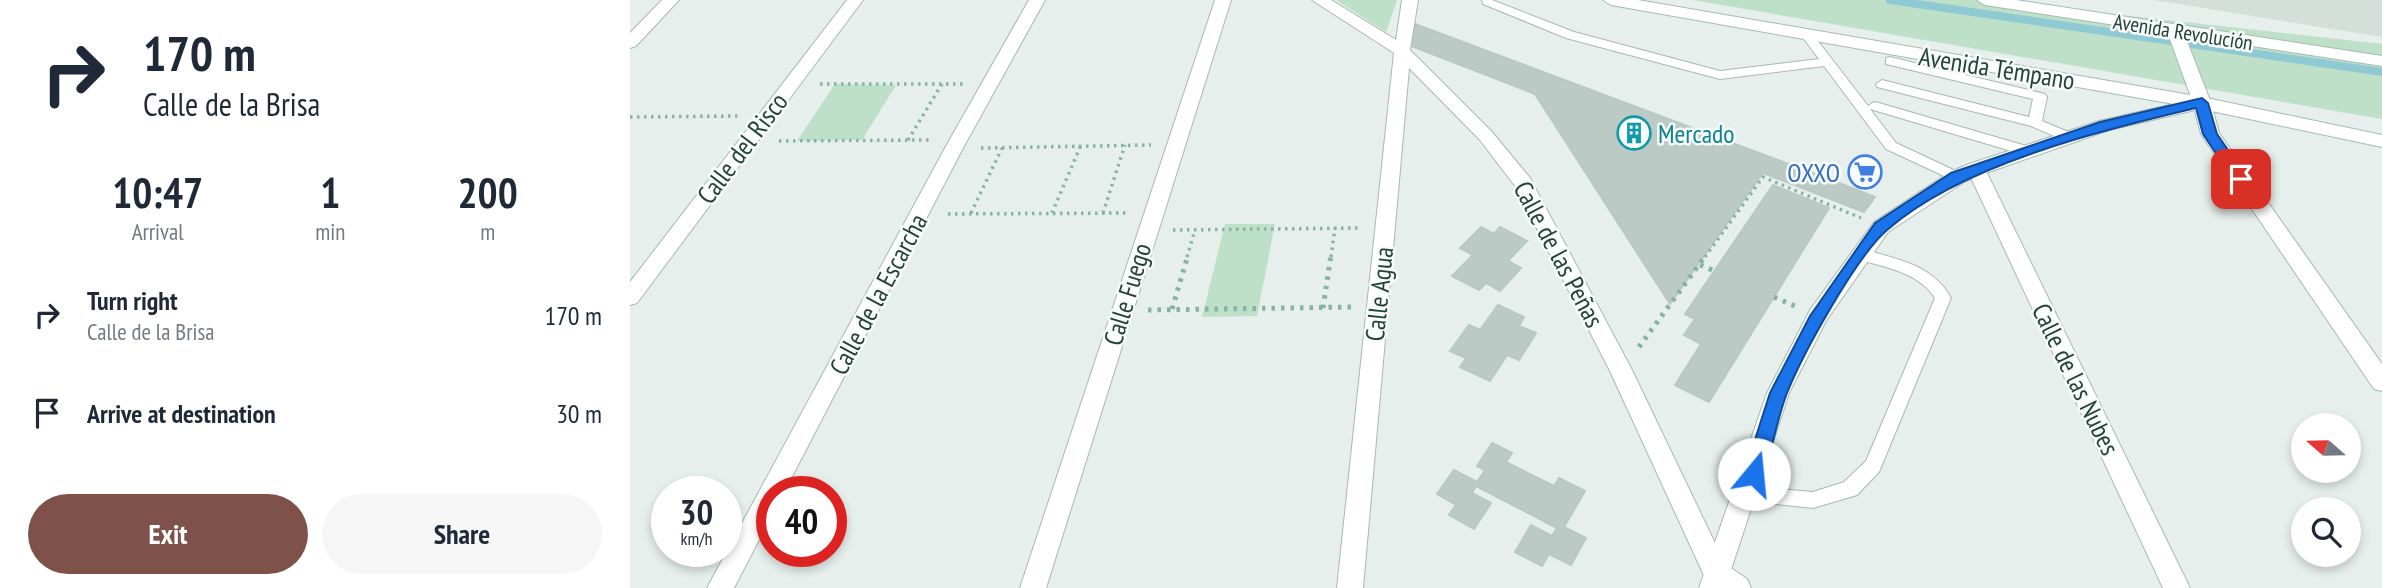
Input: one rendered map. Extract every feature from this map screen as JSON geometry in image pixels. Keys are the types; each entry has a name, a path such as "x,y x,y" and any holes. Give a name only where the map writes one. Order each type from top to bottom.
{"street":[{"path":"630,43 671,0"},
{"name":"Calle del Risco","path":"630,297 746,141 856,0"},
{"name":"Calle de la Escarcha","path":"720,588 959,139 1037,0"},
{"name":"Calle Fuego","path":"1033,588 1223,0"},
{"name":"Calle de las Peñas","path":"1320,0 1402,51 1486,136 1523,183 1621,370 1714,581"},
{"name":"Calle Agua","path":"1349,588 1402,51 1410,0"},
{"name":"Avenida Témpano","path":"1611,0 1807,35 1894,56 2202,103 2382,141"},
{"name":"Avenida Revolución","path":"1985,0 2178,36 2382,61"},
{"path":"2178,36 2210,134 2382,382"},
{"path":"1738,588 1714,581 1779,393 1818,316 1859,254 1881,227 1966,173 2068,137 2202,103"},
{"name":"Calle de las Nubes","path":"1966,173 2177,588"}],"lane":[{"path":"1487,2 1570,35 1720,75 1828,62"},
{"path":"1807,35 1872,111 1891,146 1966,173"},
{"path":"1872,111 1894,56 2040,97 2035,123"},
{"path":"1882,84 2035,123 2068,137"},
{"path":"1872,111 2028,151"},
{"path":"1745,494 1813,500 1850,489 1873,466 1943,298 1937,285 1922,274 1859,254"}],"path":[{"path":"908,141 942,84"},
{"path":"791,85 990,84"},
{"path":"630,117 766,116"},
{"path":"746,141 959,139"},
{"path":"1052,213 1081,145"},
{"path":"1103,213 1125,145"},
{"path":"1153,213 970,214 1002,148 1176,145"},
{"path":"1621,370 1763,177 1881,227"},
{"path":"1335,228 1324,307 1200,309 1172,309 1195,230 1335,228"},
{"path":"1700,265 1715,271"}],"shaded area":[{"path":"2153,0 2382,0 2382,37"}],"green space":[{"path":"1336,0 1397,0 1386,32"},
{"path":"1693,0 1985,0 2382,44 2382,119"},
{"path":"835,84 896,85 862,140 797,141"},
{"path":"1225,224 1275,224 1257,316 1202,317"}],"building":[{"name":"Mercado","path":"1407,21 1875,197 1864,212 1763,173 1670,304 1535,94 1404,43"},
{"name":"Mercado","path":"1773,185 1829,208 1709,402 1675,385 1701,344 1684,335 1695,319 1685,314"},
{"path":"1481,227 1494,234 1500,227 1527,241 1508,261 1521,268 1500,291 1486,283 1479,290 1452,276 1473,255 1460,248"},
{"path":"1498,305 1524,317 1519,326 1536,333 1519,360 1507,355 1490,381 1460,367 1466,358 1450,351 1469,325 1480,330"},
{"path":"1492,443 1512,453 1506,462 1554,486 1559,478 1585,491 1564,527 1586,538 1571,565 1549,554 1542,566 1515,552 1531,525 1552,536 1557,528 1476,486 1472,493 1491,503 1474,529 1449,515 1456,505 1437,494 1454,470 1477,482 1485,470 1477,466"}],"waterway":[{"path":"1890,0 2382,72"}],"place":[{"name":"Mercado","path":"1634,133"},
{"name":"OXXO","path":"1865,172"}],"route":[{"path":"1754,474 1779,393 1818,316 1859,254 1881,227 1956,177 2105,125 2202,103 2210,134 2241,179"}]}
